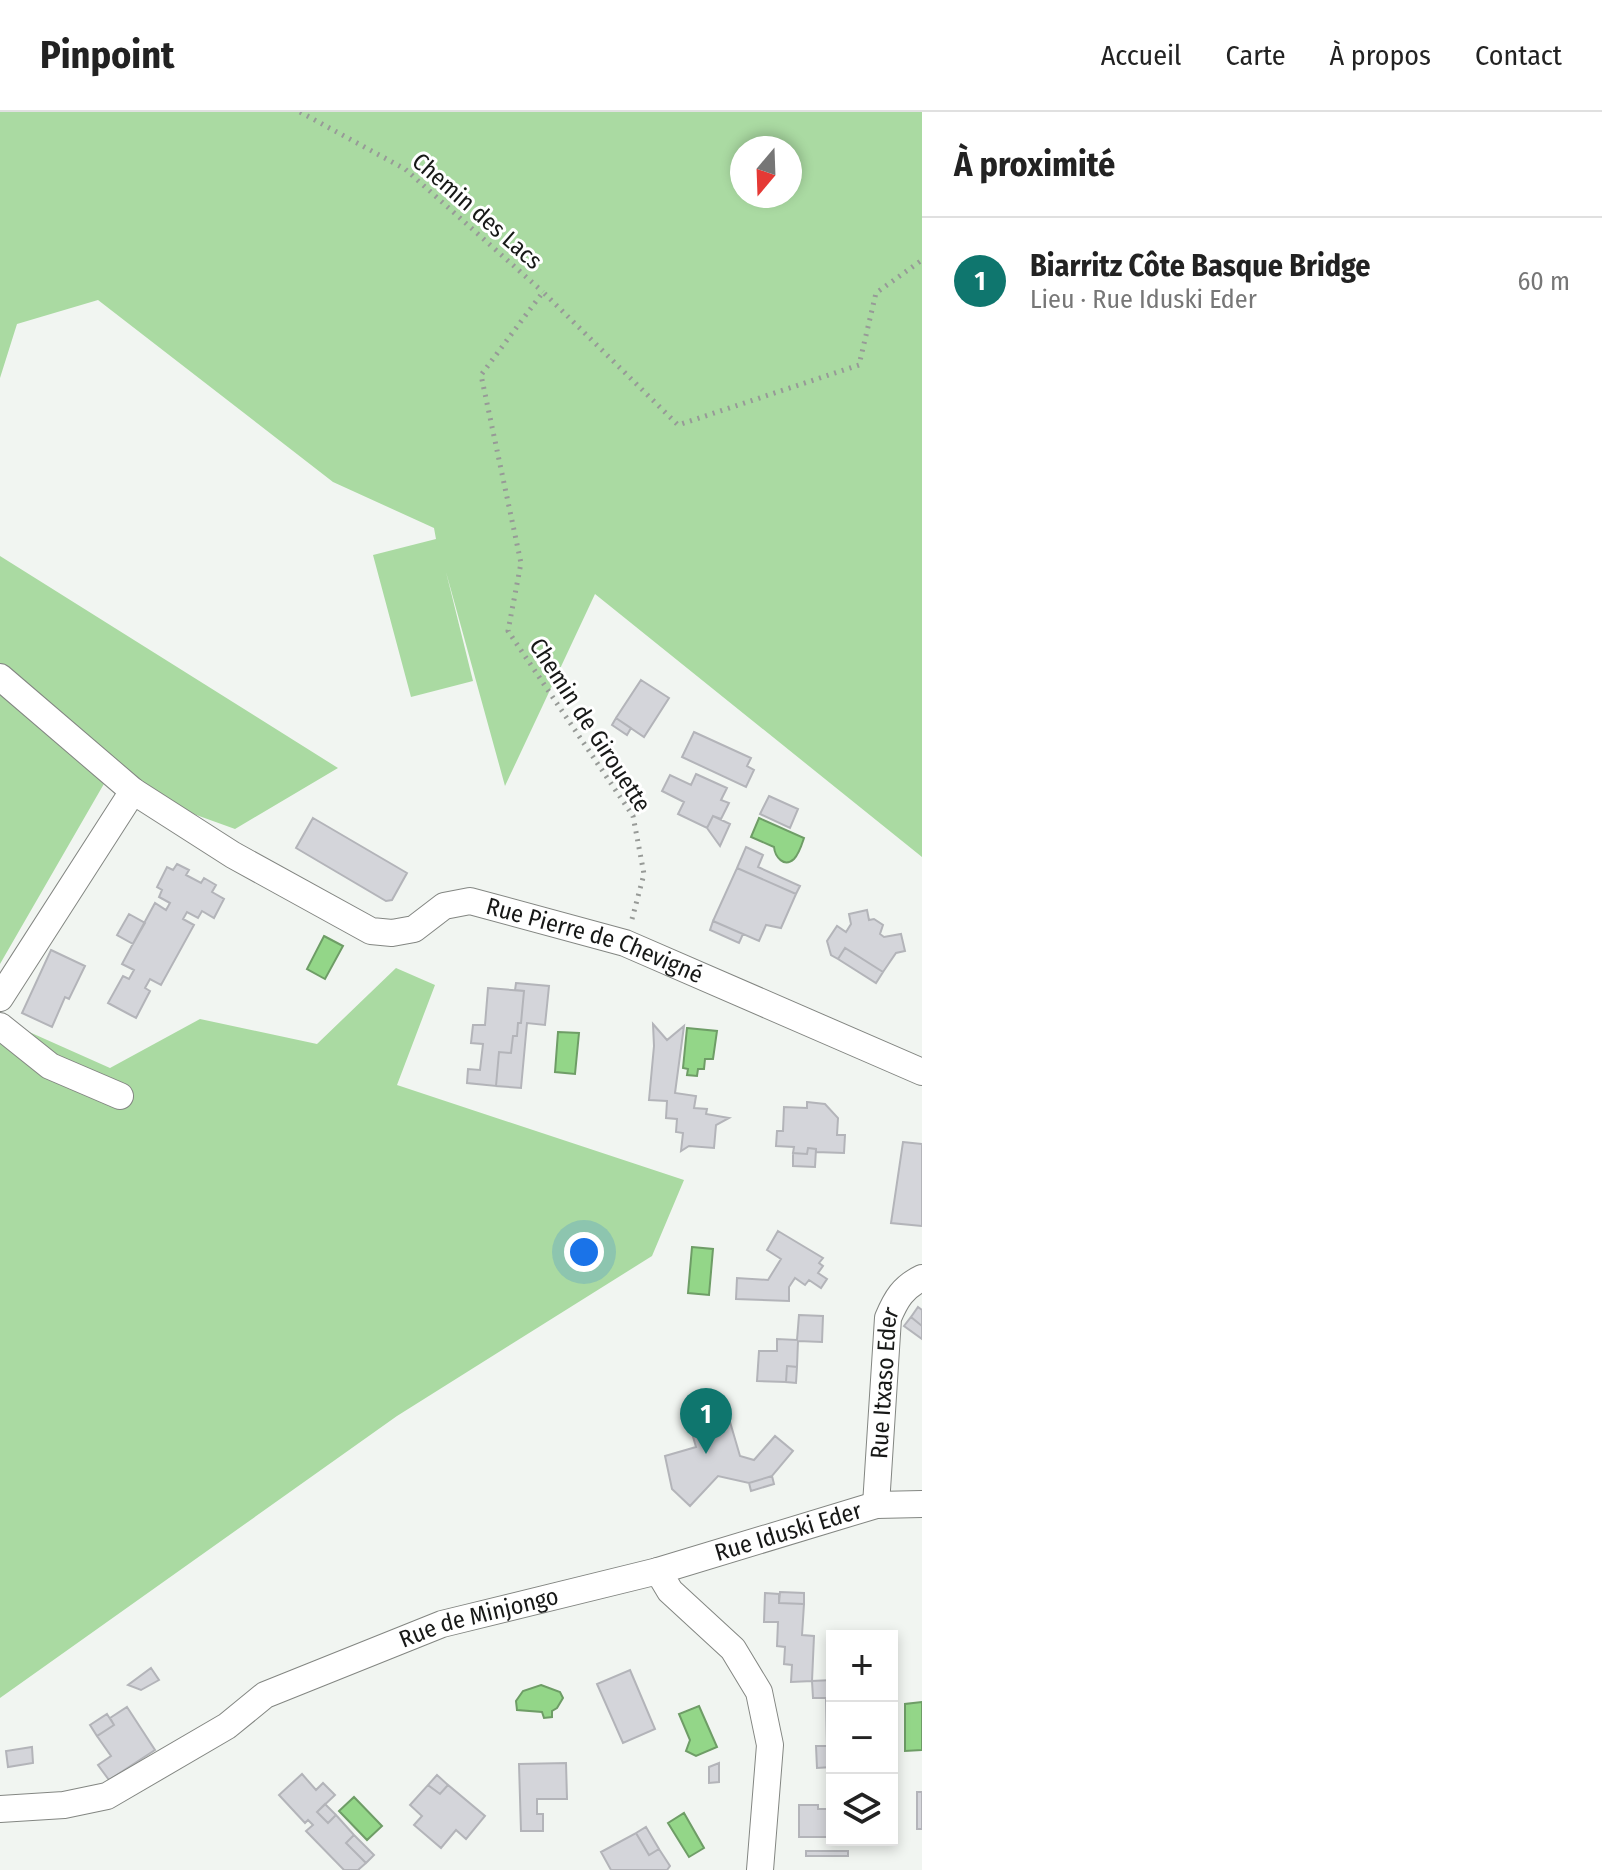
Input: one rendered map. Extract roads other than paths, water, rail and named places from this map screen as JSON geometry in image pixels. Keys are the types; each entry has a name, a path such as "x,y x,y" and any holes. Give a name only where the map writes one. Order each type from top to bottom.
{"street":[{"name":"Rue Pierre de Chevigné","path":"0,677 133,791 233,855 371,931 392,933 414,929 444,906 470,901 625,943 922,1072"},
{"path":"0,998 133,791"},
{"path":"0,1026 50,1066 120,1096"},
{"name":"Rue Itxaso Eder","path":"876,1505 888,1318 896,1298 910,1284 922,1278"},
{"name":"Rue Iduski Eder","path":"658,1571 876,1505 922,1504"},
{"path":"658,1571 670,1591 733,1649 759,1692 770,1745 760,1870"},
{"name":"Rue de Minjongo","path":"0,1809 64,1805 107,1796 227,1726 265,1695 442,1624 658,1571"}],"place":[{"name":"Biarritz Côte Basque Bridge","path":"706,1454"}]}
